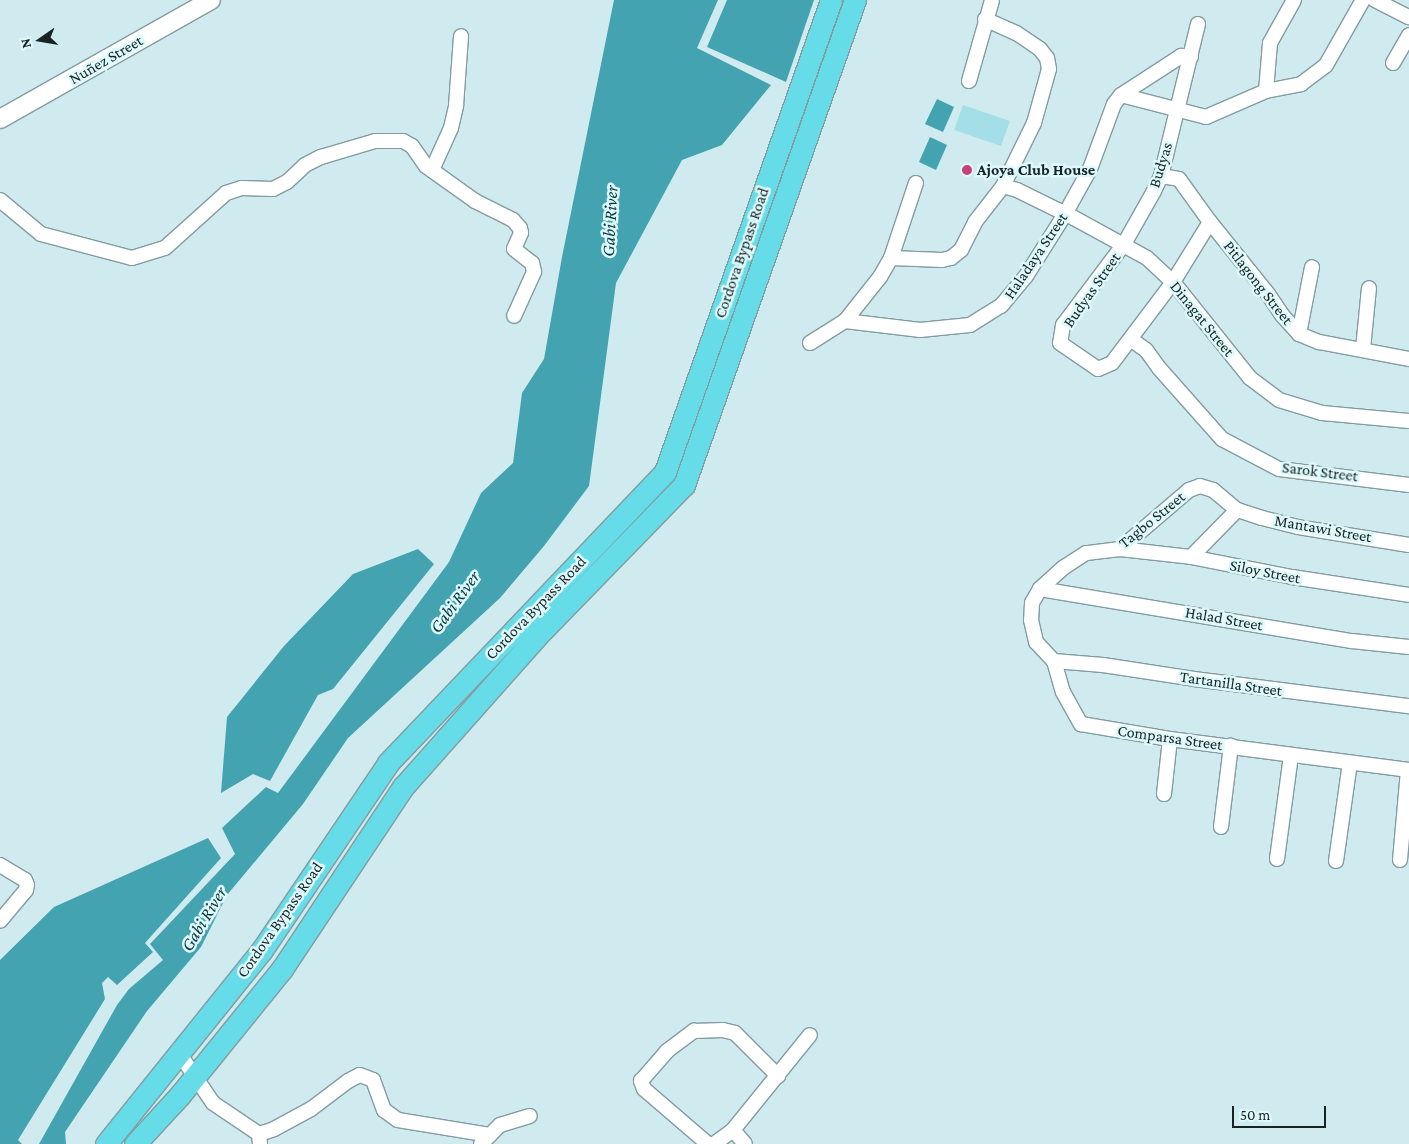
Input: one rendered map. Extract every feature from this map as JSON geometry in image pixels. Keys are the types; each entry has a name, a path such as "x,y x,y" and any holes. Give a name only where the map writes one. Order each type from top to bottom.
{"main road":[{"path":"831,2 853,6"},
{"name":"Cordova Bypass Road","path":"106,1144 262,950 388,763 665,472 831,2"},
{"name":"Cordova Bypass Road","path":"135,1144 195,1077 282,968 403,786 536,637 684,485 853,6"}],"street":[{"name":"Nuñez Street","path":"0,119 211,0"},
{"path":"969,81 985,19 992,0"},
{"path":"1266,91 1270,43 1294,0"},
{"path":"1121,95 1206,117 1266,91 1301,84 1326,65 1363,0"},
{"path":"1375,0 1409,17"},
{"path":"891,258 932,260 952,258 961,250 975,222 1003,186 1034,123 1049,69 1047,58 1040,49 1016,33 985,19"},
{"name":"Budyas","path":"1124,244 1161,176 1198,24"},
{"path":"1392,63 1409,35"},
{"path":"432,170 451,128 456,106 461,36"},
{"name":"Haladaya Street","path":"845,321 920,330 970,325 1001,306 1026,276 1065,214 1090,169 1114,104 1121,95 1181,56 1191,57"},
{"path":"0,200 41,234 132,258 165,248 226,193 241,188 273,189 287,182 305,165 322,157 375,141 403,141 412,146 426,166 475,201 514,220 520,228 521,233 514,249 532,262 534,272 514,316"},
{"name":"Pitlagong Street","path":"1161,176 1179,179 1210,222 1299,334 1319,342 1409,359"},
{"path":"810,343 845,321 880,277 891,258 916,182"},
{"name":"Dinagat Street","path":"1003,186 1017,190 1065,214 1124,244 1146,258 1173,282 1250,378 1279,400 1322,413 1409,421"},
{"path":"1132,340 1173,282 1210,222"},
{"name":"Budyas Street","path":"1124,244 1064,325 1060,343 1078,358 1098,369 1112,364 1132,340"},
{"path":"1299,334 1312,267"},
{"path":"1363,349 1369,288"},
{"name":"Sarok Street","path":"1132,340 1146,350 1159,368 1222,439 1279,469 1409,485"},
{"name":"Tagbo Street","path":"1040,589 1062,568 1086,553 1120,549 1195,487 1206,487 1213,490 1237,510"},
{"path":"1192,557 1237,510"},
{"name":"Mantawi Street","path":"1237,510 1298,527 1409,545"},
{"name":"Siloy Street","path":"1120,549 1192,557 1292,577 1409,595"},
{"name":"Halad Street","path":"1040,589 1352,641 1409,648"},
{"name":"Comparsa Street","path":"1040,589 1032,602 1031,620 1036,642 1054,661 1063,692 1081,724 1170,739 1409,770"},
{"name":"Tartanilla Street","path":"1054,661 1103,665 1194,679 1409,706"},
{"path":"1164,794 1170,739"},
{"path":"1221,827 1231,746"},
{"path":"1277,859 1291,755"},
{"path":"1336,861 1350,763"},
{"path":"1400,860 1409,770"},
{"path":"0,865 26,880 27,885 26,890 0,921"},
{"path":"708,1144 644,1090 641,1081 667,1051 694,1031 723,1030 734,1033 778,1076"},
{"path":"714,1144 733,1130 810,1035"},
{"path":"179,1054 213,1103 260,1139 274,1129 311,1109 348,1081 360,1075 373,1080 384,1110 398,1120 486,1139 500,1125 530,1116"},
{"path":"733,1130 745,1144"}],"shaded area":[{"path":"963,105 1010,121 1001,146 954,130"}],"water":[{"name":"Gabi River","path":"614,0 718,0 697,48 771,85 722,145 682,160 616,283 589,486 544,546 500,598 348,738 303,804 227,895 201,947 147,1011 65,1132 66,1144 39,1144 117,1005 129,989 163,960 150,944 235,854 222,828 266,787 278,793 449,562 481,493 513,463 522,393 544,359 562,257"},
{"path":"727,0 814,0 786,82 707,47"},
{"path":"937,99 954,107 943,132 925,124"},
{"path":"930,137 947,145 936,170 919,162"},
{"path":"418,549 434,564 333,689 318,695 270,781 253,774 221,793 227,717 284,646 353,574"},
{"path":"208,838 221,858 145,943 153,952 117,985 108,977 102,983 105,999 18,1140 22,1144 0,1144 0,960 54,907"}],"place":[{"name":"Ajoya Club House","path":"967,170"}]}
